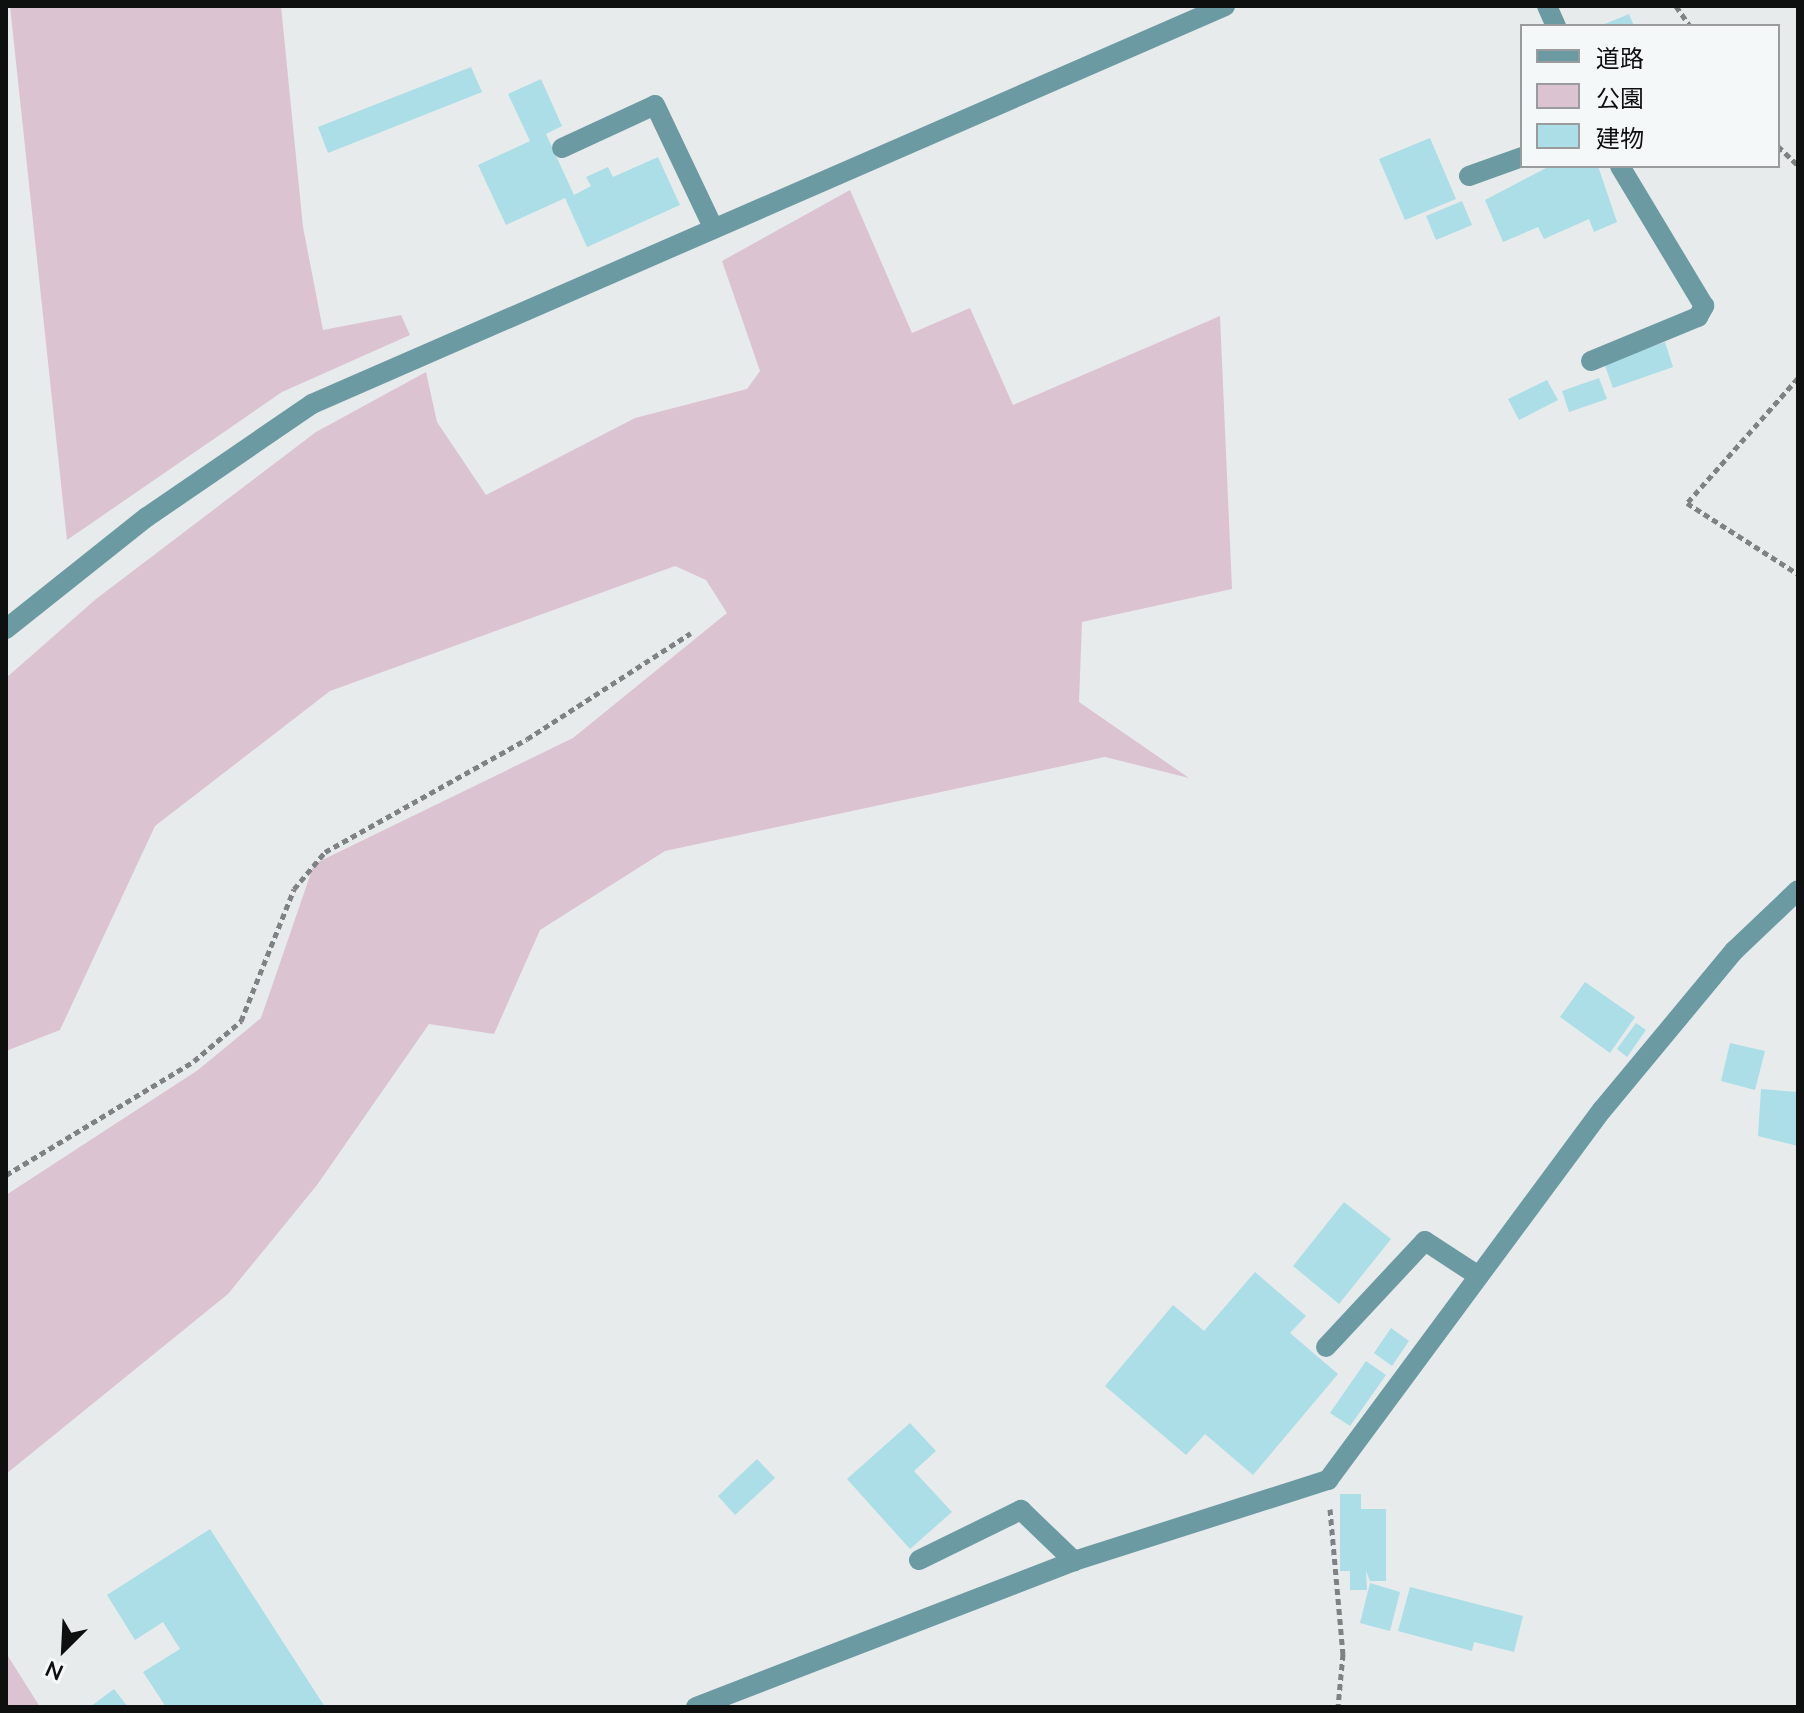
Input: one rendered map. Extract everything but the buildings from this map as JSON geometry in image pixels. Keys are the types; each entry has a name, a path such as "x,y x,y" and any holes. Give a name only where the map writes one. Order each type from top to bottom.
{"street":[{"path":"6,629 147,517 312,404 1225,6"},
{"path":"562,148 655,105 714,229"},
{"path":"1469,176 1520,158"},
{"path":"1591,361 1698,317 1704,306 1621,168"},
{"path":"696,1707 1074,1561 1328,1480 1477,1275 1734,951 1798,890"},
{"path":"1326,1347 1425,1241 1477,1275"},
{"path":"919,1560 1021,1510 1074,1561"}],"path":[{"path":"1676,6 1689,24"},
{"path":"1780,148 1798,165"},
{"path":"1798,378 1687,503 1798,574"},
{"path":"6,1175 194,1061 241,1021 294,889 325,852 527,739 691,633"},
{"path":"1328,1480 1343,1654 1338,1707"}],"green space":[{"path":"10,6 281,6 303,227 323,330 401,315 410,335 282,392 67,540"},
{"path":"850,190 912,333 970,308 1013,405 1220,316 1232,589 1082,622 1079,702 1189,778 1105,757 665,851 540,930 494,1034 429,1024 317,1185 228,1294 6,1474 6,1195 198,1070 261,1018 314,864 573,738 727,613 706,580 675,566 330,691 155,826 60,1030 6,1051 6,678 96,599 316,432 426,372 437,422 486,495 635,418 747,389 760,371 722,261"},
{"path":"6,1653 40,1707 6,1707"}]}
